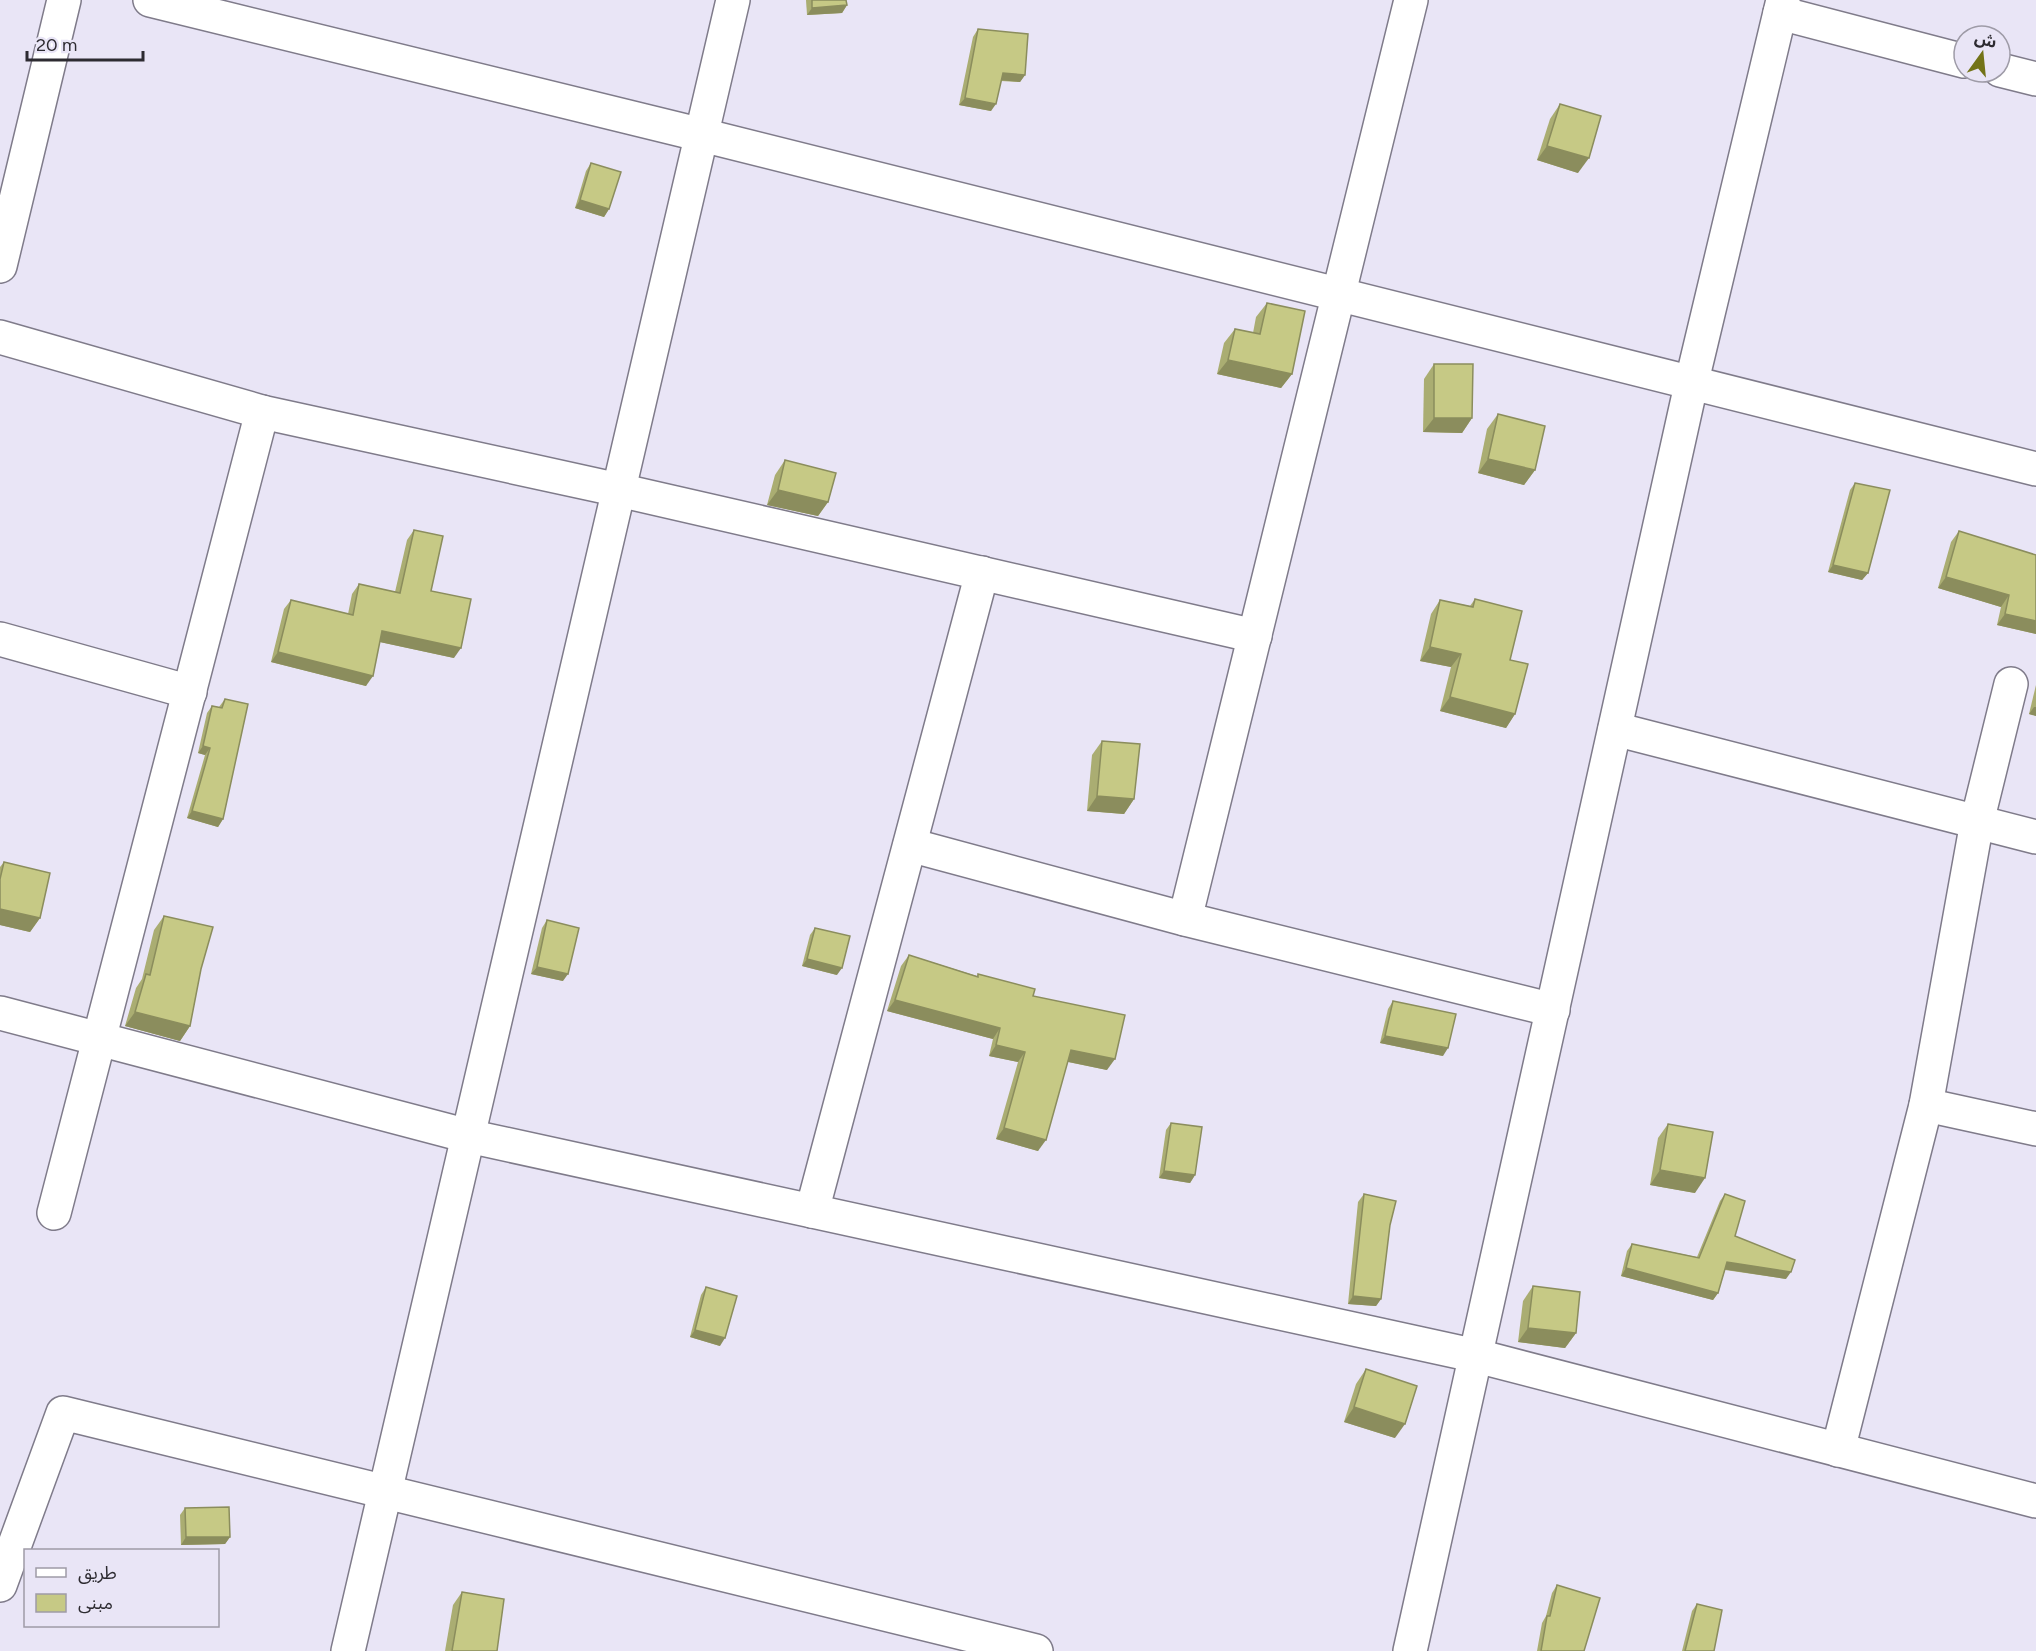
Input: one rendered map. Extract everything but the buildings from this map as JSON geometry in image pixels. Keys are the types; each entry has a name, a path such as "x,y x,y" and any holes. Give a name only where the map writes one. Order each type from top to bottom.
{"street":[{"path":"0,267 64,0"},
{"path":"150,0 702,135 1690,385 2036,470"},
{"path":"348,1651 733,0"},
{"path":"1185,919 1411,0"},
{"path":"1410,1651 1690,385 1781,6 1952,57"},
{"path":"2012,73 2036,79"},
{"path":"0,337 262,412 619,490 1255,636"},
{"path":"54,1213 101,1040 262,412"},
{"path":"812,1211 982,573"},
{"path":"0,639 190,692"},
{"path":"1838,1450 1926,1105 1977,822 2011,684"},
{"path":"1615,729 2036,837"},
{"path":"910,845 1185,919 1553,1010"},
{"path":"0,1013 468,1136 1477,1356 2036,1501"},
{"path":"1926,1105 2036,1129"},
{"path":"0,1585 63,1413 1031,1650"}]}
